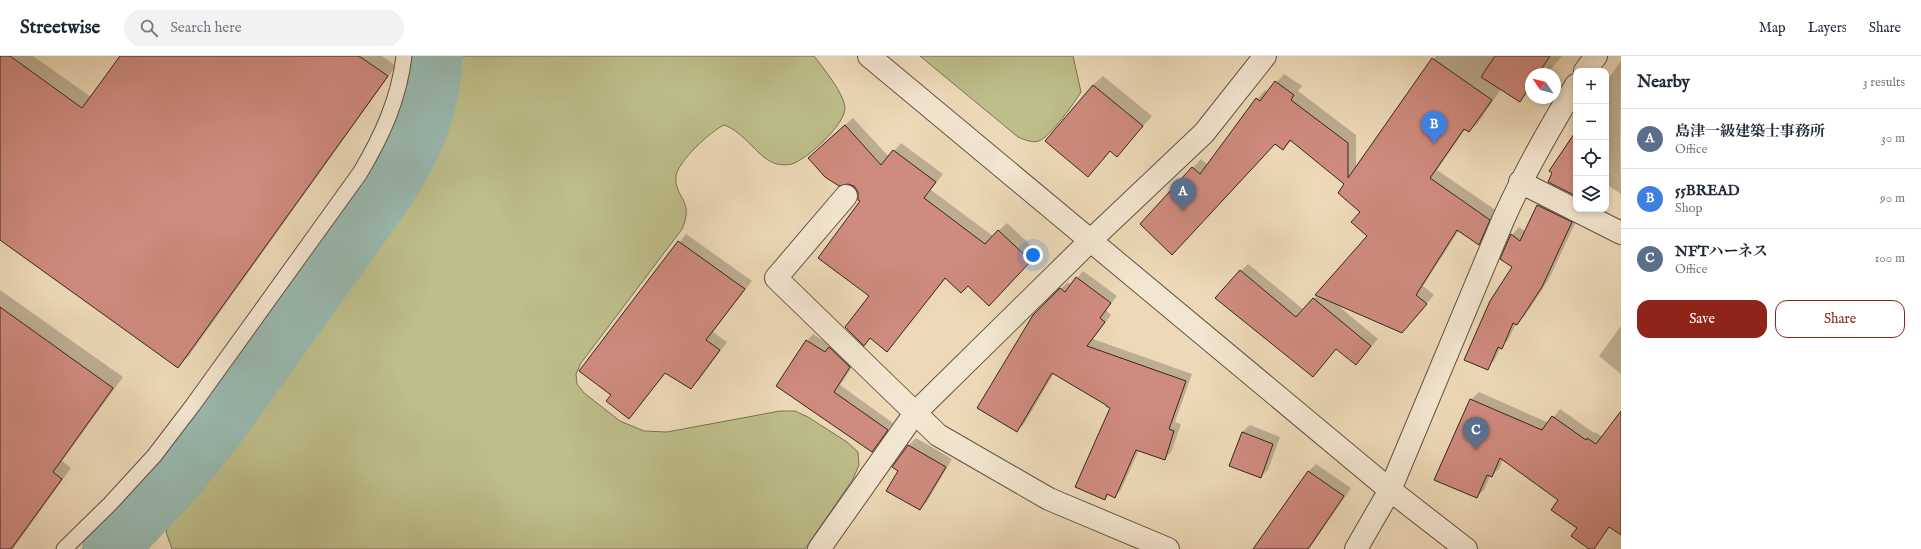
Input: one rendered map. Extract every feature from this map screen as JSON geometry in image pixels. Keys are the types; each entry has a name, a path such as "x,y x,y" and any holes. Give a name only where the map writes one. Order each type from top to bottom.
{"street":[{"path":"869,56 1390,490 1466,549"},
{"path":"819,549 915,413 1091,240 1204,134 1264,56"},
{"path":"1587,68 1596,56"},
{"path":"1356,549 1390,490 1520,182 1539,146 1573,90"},
{"path":"1520,182 1621,233"},
{"path":"846,196 776,278 938,436 1049,499 1160,548"}],"lane":[{"path":"64,549 110,504 154,456 193,405 360,173 378,142 393,110 402,75 404,56"}],"green space":[{"path":"446,56 814,56 828,74 844,102 845,108 843,115 832,132 815,149 799,161 785,165 770,161 758,152 739,133 724,125 711,133 689,155 678,170 676,176 676,183 685,205 686,212 682,229 581,363 576,374 577,384 584,393 620,421 644,431 667,432 780,411 795,411 808,417 847,442 858,452 859,465 853,479 805,549 172,549 166,532 170,517 188,485 228,432 397,197 408,179 432,130 441,96"},
{"path":"920,56 1073,56 1081,92 1050,133 1039,141 1028,141 1018,137"}],"building":[{"path":"0,56 10,56 82,108 120,56 359,56 388,76 178,368 0,240"},
{"path":"1495,56 1550,56 1542,68 1525,68 1525,94 1520,102 1481,77"},
{"path":"1432,58 1492,100 1469,132 1464,129 1430,178 1490,220 1479,245 1457,230 1416,295 1427,304 1402,333 1315,295 1367,236 1351,222 1360,212 1338,193 1344,184 1290,140 1283,150 1275,144 1172,255 1140,224 1192,167 1200,174 1256,98 1260,101 1275,81 1294,95 1291,100 1348,143 1348,178"},
{"path":"1093,85 1143,126 1117,157 1110,151 1088,177 1045,141"},
{"path":"845,125 881,165 893,150 936,182 924,198 985,244 998,230 1031,261 989,306 968,286 961,293 945,278 887,352 870,338 864,346 845,327 869,296 818,258 860,201 858,200 858,192 854,186 848,184 839,186 825,177 808,158"},
{"path":"1573,135 1573,194 1548,182 1552,173 1549,171"},
{"path":"1537,205 1572,222 1542,287 1517,325 1513,323 1502,349 1498,347 1488,370 1464,360 1490,301 1512,267 1500,259 1511,234 1520,241"},
{"path":"678,241 745,289 706,340 720,350 691,389 665,373 629,419 606,401 611,395 579,371"},
{"path":"1240,270 1296,317 1313,298 1371,346 1356,365 1336,349 1313,377 1215,298"},
{"path":"1076,277 1111,303 1100,318 1105,322 1087,346 1186,381 1169,429 1174,431 1165,460 1136,450 1115,498 1107,494 1105,500 1075,487 1110,408 1106,405 1052,373 1017,432 977,408 1033,315 1060,288 1065,292"},
{"path":"0,307 113,388 53,472 62,479 11,549 0,549"},
{"path":"806,340 825,352 829,347 850,367 834,392 888,430 872,452 776,386"},
{"path":"1470,399 1542,430 1552,416 1586,440 1587,438 1596,444 1621,411 1621,535 1609,527 1594,549 1589,549 1571,536 1577,528 1551,510 1558,500 1500,458 1492,477 1487,475 1477,498 1434,480"},
{"path":"1242,432 1273,444 1261,478 1229,466"},
{"path":"908,445 946,467 920,510 886,491 898,471 892,467"},
{"path":"1308,471 1344,496 1308,549 1253,549"}],"waterway":[{"path":"110,549 178,477 219,425 387,191 407,158 421,127 430,94 435,56"}],"place":[{"name":"55BREAD","path":"1434,144"},
{"name":"島津一級建築士事務所","path":"1183,211"},
{"name":"NFTハーネス","path":"1476,450"}]}
